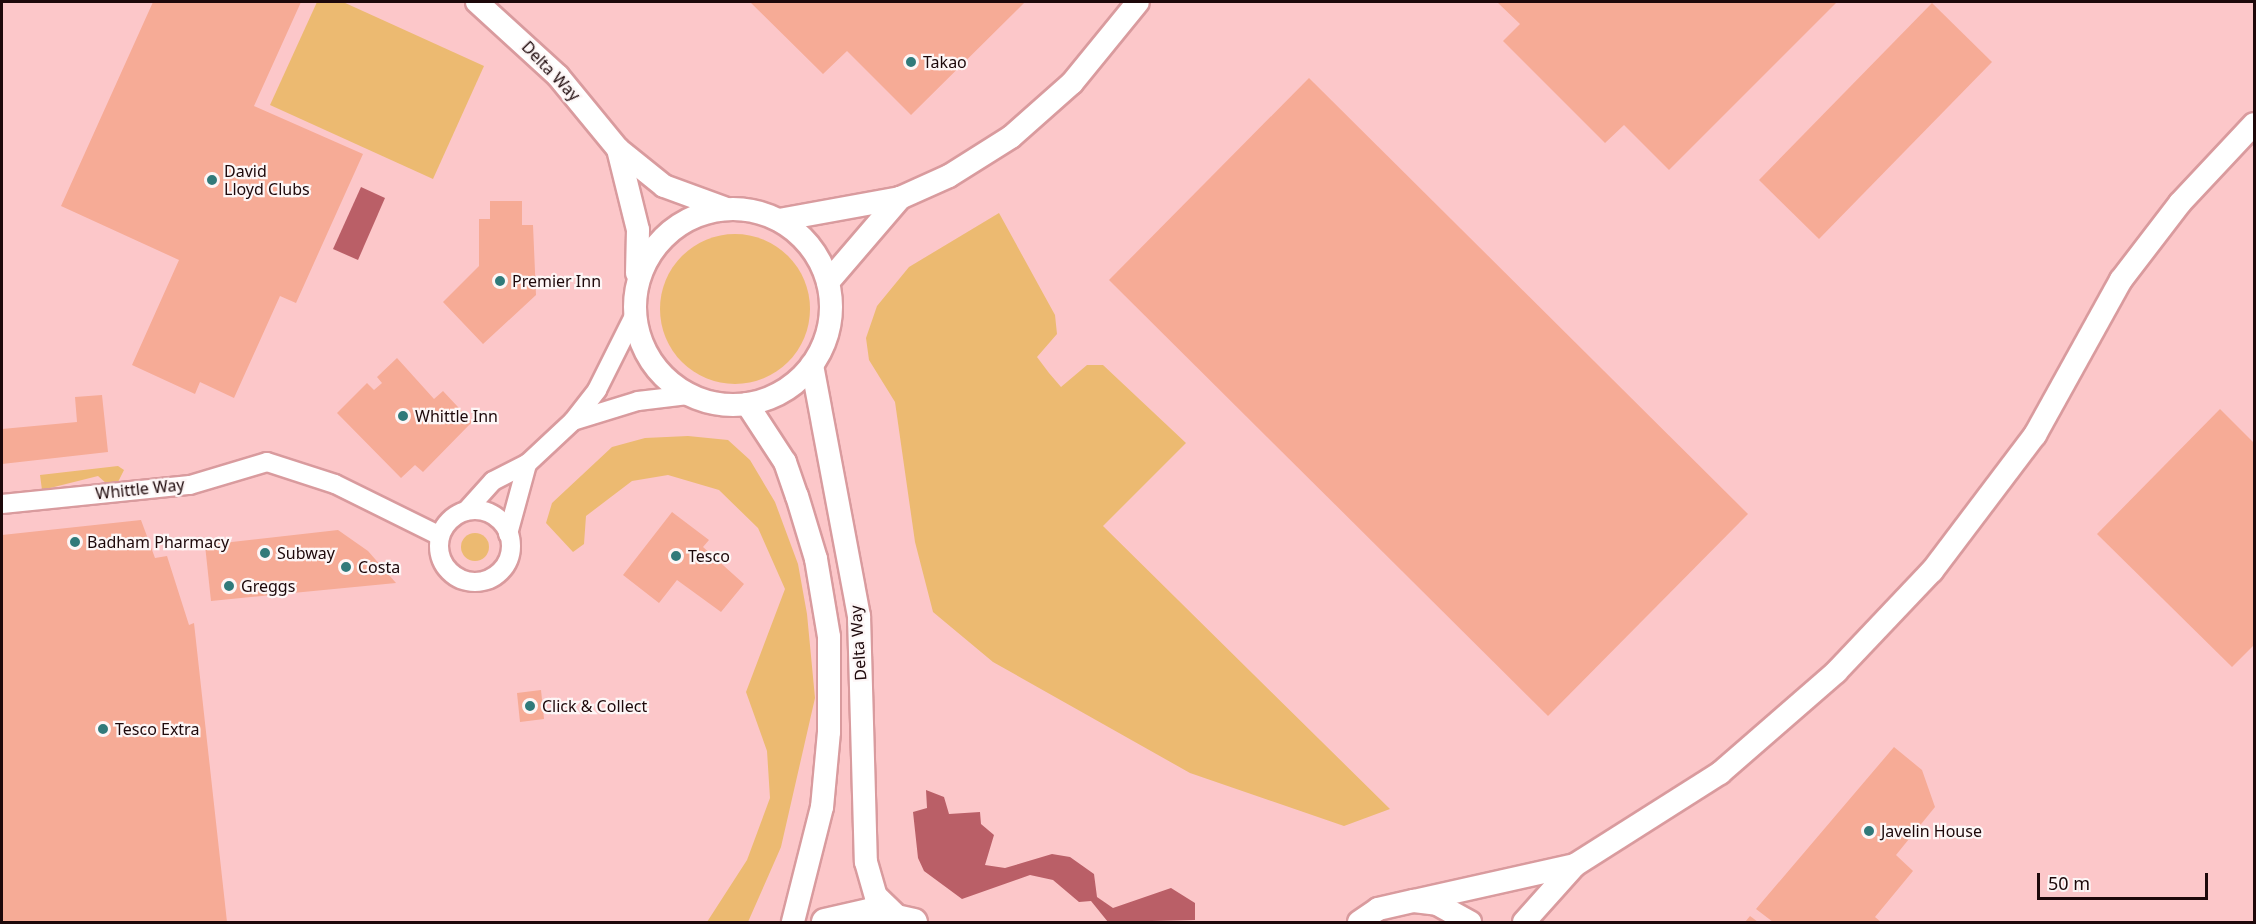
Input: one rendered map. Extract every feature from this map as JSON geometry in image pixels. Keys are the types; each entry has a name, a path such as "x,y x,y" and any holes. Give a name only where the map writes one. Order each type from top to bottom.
{"main road":[{"path":"825,922 869,912 905,919"}],"street":[{"name":"Delta Way","path":"477,2 558,76 618,149 663,186 726,208"},
{"path":"527,464 508,534 505,566 491,578 471,582 445,566 440,536 450,520 466,511 493,481 527,464 573,421 597,390 634,316 637,283 649,255 669,231 696,215 726,208 779,220 900,198 949,176 1011,137 1072,82 1138,2"},
{"path":"1524,922 1575,865 1720,773 1836,672 1932,571 2034,435 2121,280 2180,203 2254,124"},
{"name":"Delta Way","path":"618,149 638,230 637,283"},
{"path":"828,282 900,198"},
{"path":"634,316 649,357 662,375 688,395 717,404 747,404 794,384 812,365 831,311 828,282 818,257 779,220"},
{"name":"Delta Way","path":"812,365 859,616 866,862 876,896 905,919"},
{"path":"573,421 639,401 688,395"},
{"name":"Delta Way","path":"747,404 785,462 797,496 816,559 829,637 829,732 822,807 793,922"},
{"name":"Whittle Way","path":"2,504 190,484 267,462 325,479 440,536"},
{"path":"466,511 487,513 508,534"},
{"path":"1359,922 1378,909 1575,865"},
{"path":"1414,901 1437,904 1470,922"}],"shaded area":[{"path":"317,2 343,2 484,66 433,179 270,105"},
{"path":"361,187 385,198 358,260 333,249"},
{"path":"999,213 1055,315 1057,334 1037,357 1049,373 1061,387 1087,365 1103,365 1186,443 1103,526 1390,809 1344,826 1190,773 993,662 933,612 915,542 895,402 869,360 866,338 877,306 909,267"},
{"path":"735,234 750,235 764,240 788,256 804,280 809,294 809,324 804,338 788,362 764,378 750,383 735,384 720,383 706,378 682,362 666,338 661,324 660,309 661,294 666,280 682,256 706,240 720,235"},
{"path":"688,436 728,440 750,460 775,502 798,564 807,614 815,698 781,847 748,922 707,922 747,860 770,798 767,751 746,692 785,589 758,528 719,490 668,475 632,481 586,516 584,544 573,552 546,523 552,503 612,447 645,438"},
{"path":"118,466 124,470 118,482 107,484 98,476 42,490 40,475"},
{"path":"475,533 485,537 489,547 485,557 475,561 465,557 461,547 465,537"},
{"path":"926,790 944,797 949,814 980,812 981,824 994,835 985,865 1005,868 1052,854 1070,857 1094,874 1097,897 1113,908 1171,888 1195,903 1195,920 1108,922 1091,901 1079,902 1053,880 1030,875 962,899 924,871 918,858 913,812 927,808"}],"building":[{"name":"David Lloyd Clubs","path":"153,2 301,2 254,106 363,154 296,303 280,296 234,398 200,382 195,394 132,365 179,260 61,206"},
{"name":"Takao","path":"750,2 1025,2 911,115 847,51 823,74"},
{"path":"1497,2 1837,2 1669,170 1624,125 1605,143 1503,41 1520,24"},
{"path":"1932,3 1992,62 1819,239 1759,180"},
{"path":"1309,78 1748,514 1548,716 1109,280"},
{"name":"Premier Inn","path":"490,201 522,201 522,225 533,225 536,295 483,344 443,302 479,266 479,219 490,219"},
{"name":"Whittle Inn","path":"397,358 434,399 443,391 472,422 423,472 415,465 401,478 337,413 367,383 374,390 382,383 377,377"},
{"path":"102,395 108,452 2,464 2,429 77,422 75,397"},
{"path":"2220,409 2254,443 2254,645 2232,667 2097,534"},
{"name":"Tesco","path":"672,512 709,540 703,547 744,584 721,612 677,580 659,603 623,575"},
{"name":"Tesco Extra","path":"141,520 155,558 167,556 189,625 194,623 227,922 2,922 2,535"},
{"path":"338,530 368,551 396,583 211,601 205,545"},
{"name":"Click & Collect","path":"541,690 544,719 520,722 517,693"},
{"name":"Javelin House","path":"1894,747 1922,770 1935,807 1896,855 1913,871 1875,917 1881,922 1773,922 1756,909"},
{"path":"1750,916 1758,922 1745,922"}],"place":[{"name":"Takao","path":"911,62"},
{"name":"David Lloyd Clubs","path":"212,180"},
{"name":"Premier Inn","path":"500,281"},
{"name":"Whittle Inn","path":"403,416"},
{"name":"Badham Pharmacy","path":"75,542"},
{"name":"Subway","path":"265,553"},
{"name":"Tesco","path":"676,556"},
{"name":"Costa","path":"346,567"},
{"name":"Greggs","path":"229,586"},
{"name":"Click & Collect","path":"530,706"},
{"name":"Tesco Extra","path":"103,729"},
{"name":"Javelin House","path":"1869,831"}]}
